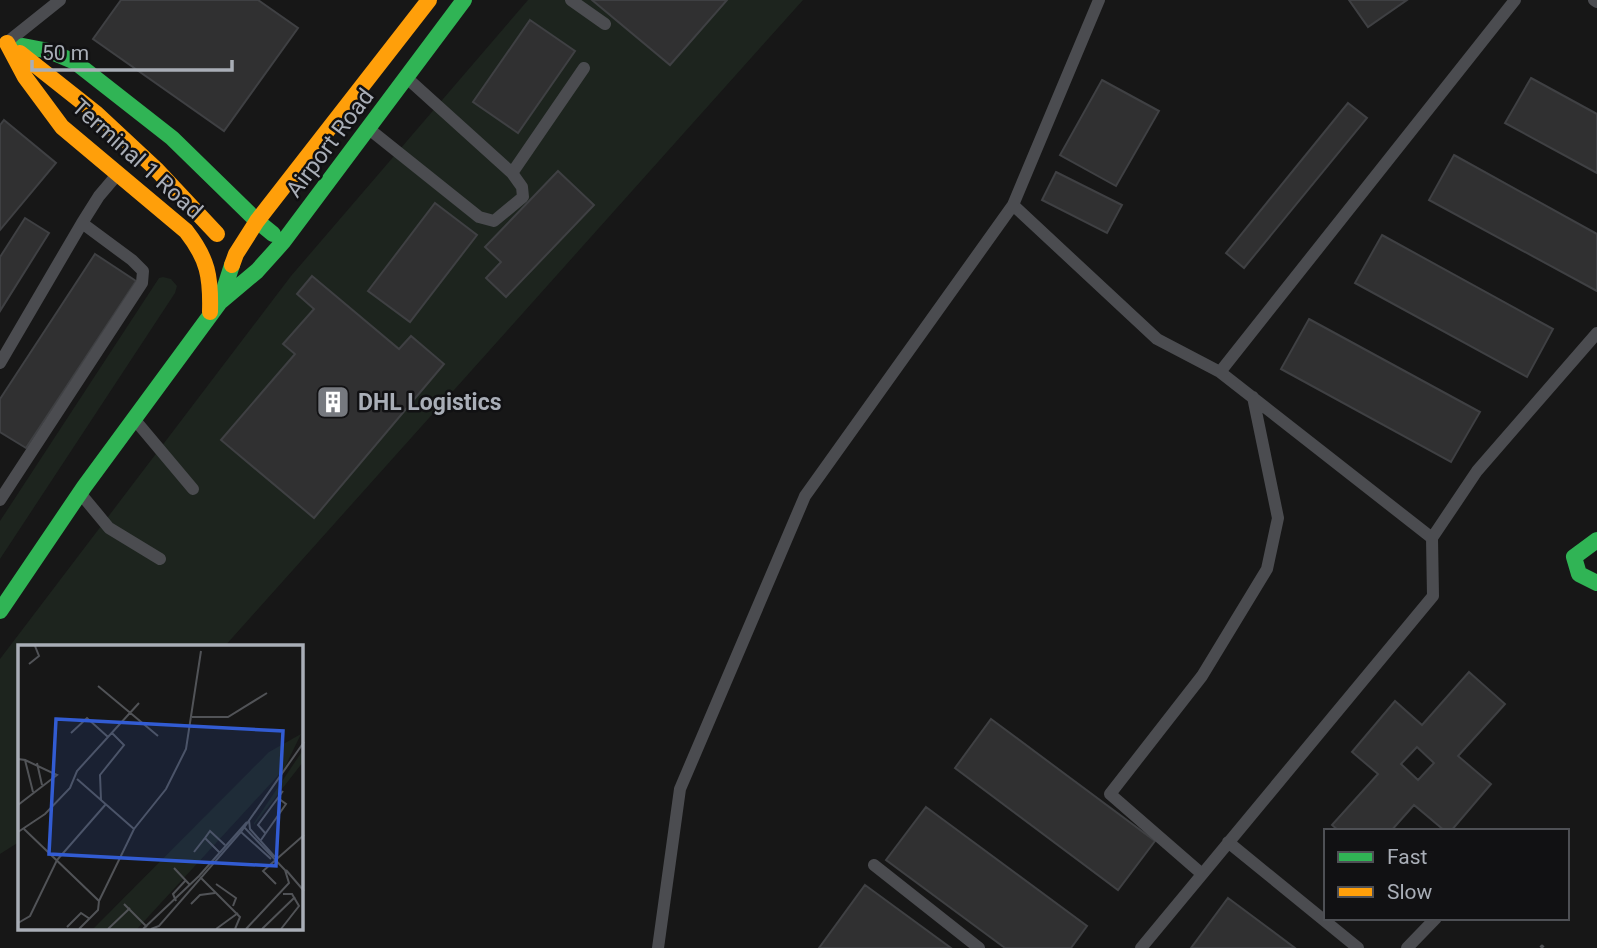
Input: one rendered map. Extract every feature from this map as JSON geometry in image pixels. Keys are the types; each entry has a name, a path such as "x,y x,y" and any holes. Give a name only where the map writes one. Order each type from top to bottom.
{"street":[{"name":"Airport Road","path":"0,611 80,494 210,318 220,302 236,254 257,222 429,0"},
{"name":"Airport Road","path":"220,302 257,271 283,242 464,0"},
{"name":"Terminal 1 Road","path":"4,40 25,77 62,127 186,231 200,248 212,285 210,318"},
{"name":"Terminal 1 Road","path":"4,40 49,51 75,62 172,138 257,222 283,242"},
{"name":"Terminal 1 Road","path":"4,40 97,114 156,169 236,254 257,271"},
{"path":"1597,540 1574,557 1579,574 1597,583"}],"lane":[{"path":"4,40 60,0"},
{"path":"571,0 605,23"},
{"path":"658,948 680,789 806,496 1013,205 1099,0"},
{"path":"1220,372 1515,0"},
{"path":"512,173 584,68"},
{"path":"369,129 479,217 495,222 523,197 522,187 512,173 407,78"},
{"path":"0,363 82,223 99,196 118,174"},
{"path":"1013,205 1157,339 1220,372 1432,538"},
{"path":"0,499 142,283 143,271 132,260 82,223"},
{"path":"1142,948 1433,596 1432,538 1477,471 1597,333"},
{"path":"1202,874 1110,794 1202,676 1267,569 1278,518 1252,397"},
{"path":"134,420 193,489"},
{"path":"0,474 15,477"},
{"path":"80,494 109,528 160,559"},
{"path":"1228,842 1358,948"},
{"path":"874,865 979,948"},
{"path":"1407,948 1434,920"}],"shaded area":[{"path":"528,0 803,0 226,645 18,645 18,843 0,854 0,659 291,276"},
{"path":"159,278 171,279 177,286 175,293 0,559 0,521"}],"building":[{"path":"121,0 258,0 298,28 224,131 93,39"},
{"path":"592,0 727,0 670,65"},
{"path":"1349,0 1407,0 1368,27"},
{"path":"530,20 575,51 518,133 473,102"},
{"path":"1531,78 1597,114 1597,173 1505,123"},
{"path":"1102,80 1159,111 1116,186 1060,155"},
{"path":"1348,103 1367,118 1244,268 1226,253"},
{"path":"4,120 56,163 0,230 0,125"},
{"path":"1454,155 1597,234 1597,291 1429,200"},
{"path":"558,171 594,205 506,297 486,278 501,262 485,247"},
{"path":"1056,172 1122,205 1107,233 1042,200"},
{"path":"435,203 477,235 410,322 368,291"},
{"path":"25,218 49,233 0,311 0,257"},
{"path":"1382,235 1553,329 1527,377 1355,283"},
{"path":"95,254 136,281 26,448 0,432 0,399"},
{"name":"DHL Logistics","path":"312,276 399,349 411,336 444,364 314,518 221,440 295,354 283,344 314,309 297,294"},
{"path":"1309,319 1480,412 1451,462 1281,369"},
{"path":"1469,672 1505,704 1458,756 1491,784 1453,829 1443,829 1414,805 1393,829 1337,829 1332,825 1378,774 1352,752 1395,701 1422,725","holes":["1417,747 1434,763 1418,780 1401,764"]},
{"path":"991,719 1155,841 1118,890 955,768"},
{"path":"926,807 1087,926 1071,948 1005,948 886,860"},
{"path":"865,885 951,948 819,948"},
{"path":"1228,898 1295,948 1191,948"}],"traffic: fast":[{"path":"220,302 257,271 283,242 464,0"},
{"path":"23,46 49,51 75,62 172,138 273,234"},
{"path":"0,611 84,487 220,302 232,265"},
{"path":"1597,540 1574,557 1579,574 1597,583"}],"traffic: slow":[{"path":"232,265 257,221 429,0"},
{"path":"7,43 25,77 62,127 186,231 207,269 210,312"},
{"path":"20,53 97,114 156,169 217,234"}],"place":[{"name":"DHL Logistics","path":"333,402"}]}
